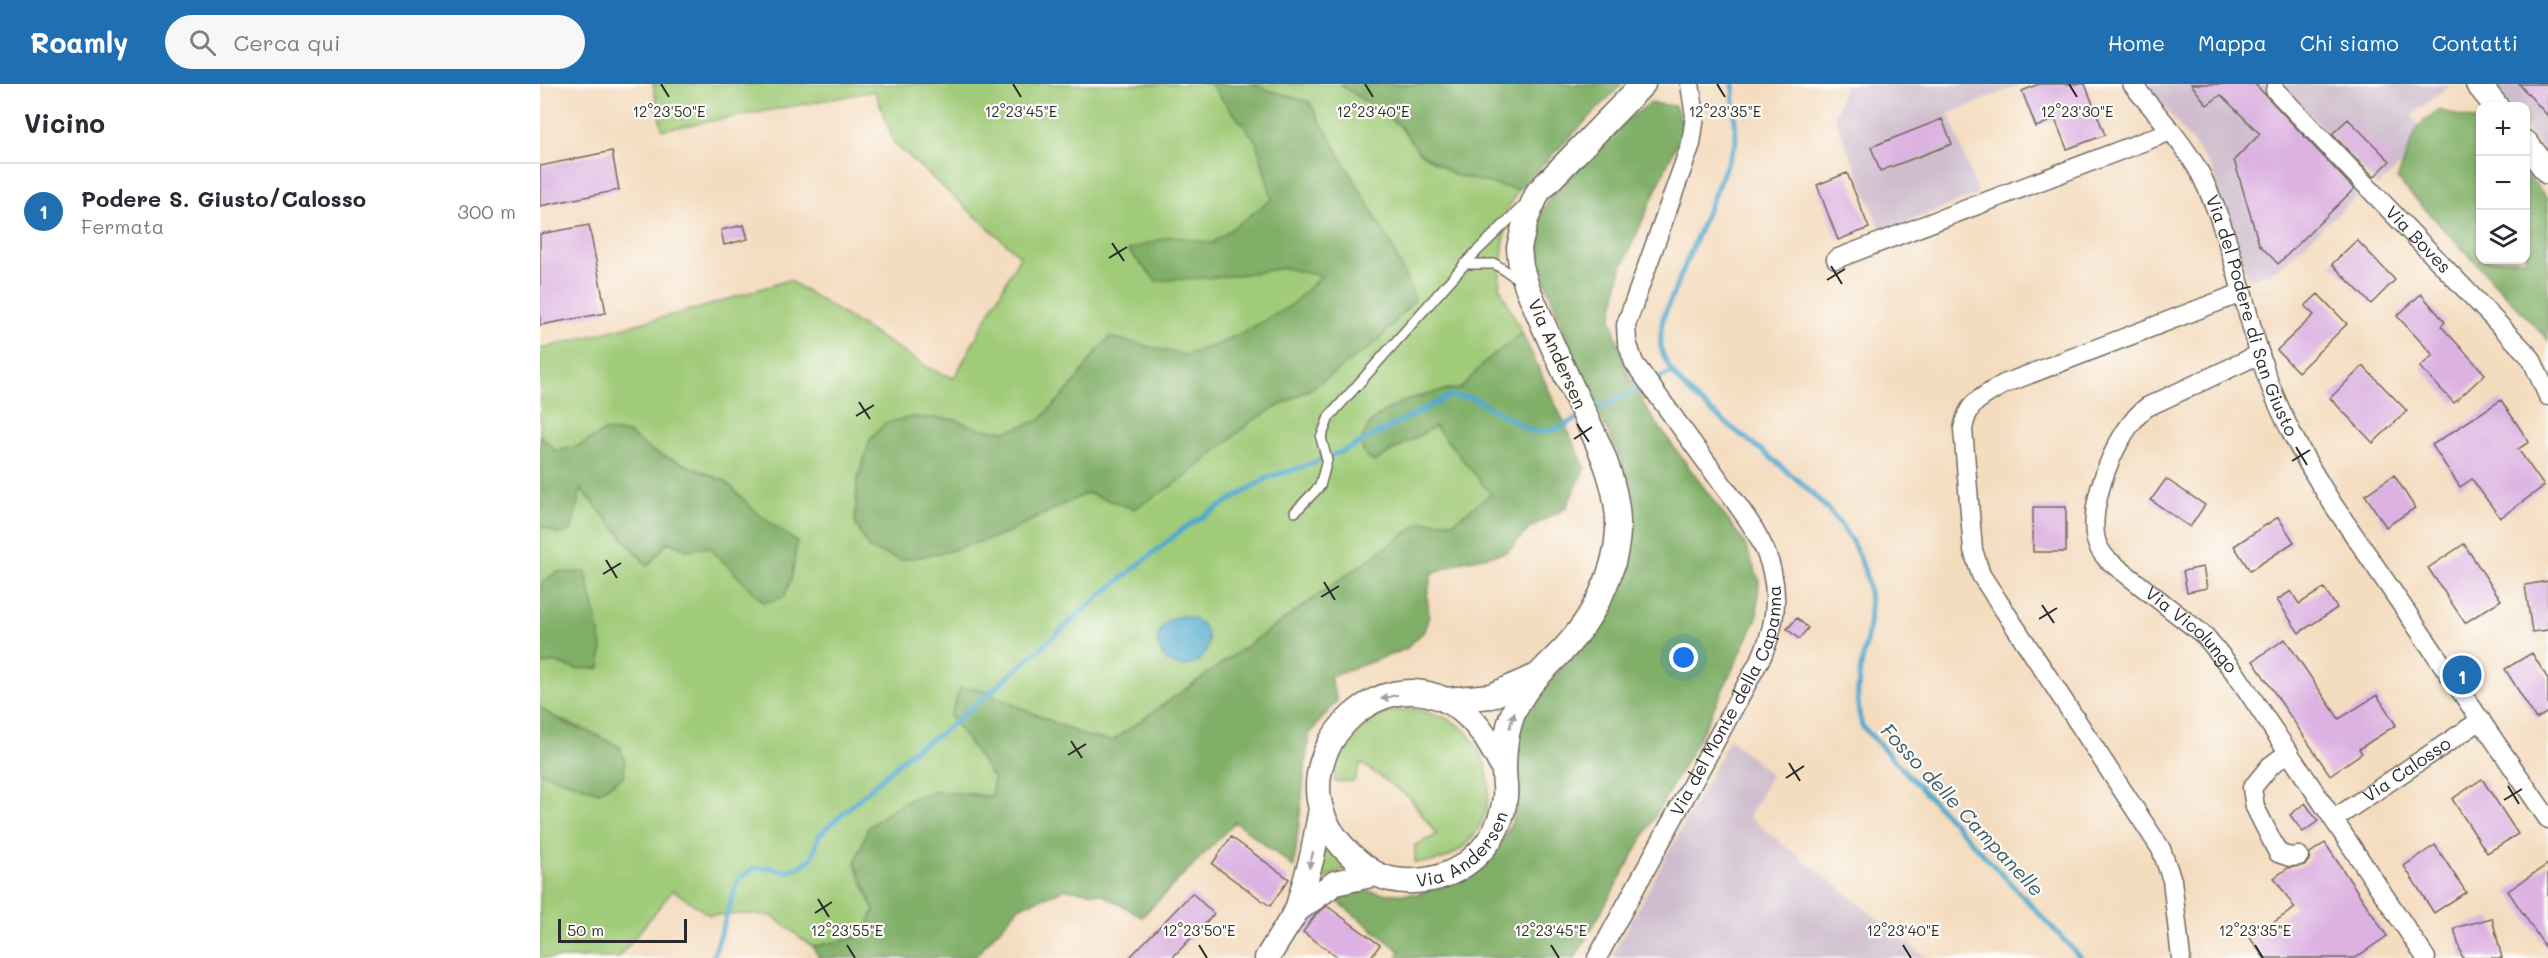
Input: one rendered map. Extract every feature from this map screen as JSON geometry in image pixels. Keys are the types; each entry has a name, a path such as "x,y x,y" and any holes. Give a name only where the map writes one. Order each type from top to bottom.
{"street":[{"name":"Via Andersen","path":"1321,809 1340,843 1355,859 1375,874 1393,880 1424,881 1453,872 1473,859 1486,846 1500,819 1505,799 1504,770 1510,721 1523,694 1536,676 1566,647 1590,615 1615,553 1618,522 1607,466 1526,284 1519,248 1526,219 1538,192 1643,84"},
{"name":"Via del Monte della Capanna","path":"1597,958 1762,656 1776,607 1773,574 1760,541 1735,501 1649,384 1629,352 1626,325 1690,144 1695,116 1690,84"},
{"name":"Via del Podere di San Giusto","path":"2132,84 2192,160 2206,186 2260,354 2283,417 2319,483 2548,819"},
{"path":"2478,84 2493,102"},
{"name":"Via Boves","path":"2275,90 2531,358 2548,396"},
{"path":"1836,260 2170,131"},
{"path":"2530,148 2548,172"},
{"path":"2181,958 2172,880 2161,849 1981,575 1973,550 1963,429 1966,412 1974,402 2004,384 2241,292"},
{"name":"Via Vicolungo","path":"2260,354 2147,407 2135,416 2104,475 2097,500 2095,537 2101,552 2108,560 2205,636 2236,674 2426,958"},
{"name":"Via Andersen","path":"1267,958 1297,910 1312,857 1321,809 1318,784 1320,767 1332,737 1346,720 1364,706 1390,696 1418,693 1446,700 1491,696 1536,676"},
{"name":"Via Andersen","path":"1446,700 1479,727 1504,770"},
{"name":"Via Calosso","path":"2334,819 2481,720"},
{"path":"2289,752 2270,766 2252,788 2254,807 2278,853 2290,857 2300,856"},
{"name":"Via Andersen","path":"1297,910 1335,883 1375,874"}],"lane":[{"path":"1295,512 1320,486 1326,456 1321,438 1329,417 1464,264 1538,192"},
{"path":"1464,264 1496,264 1526,284"}],"shaded area":[{"path":"1846,84 2022,84 1949,114 1978,194 1882,232 1834,116"},
{"path":"2147,84 2268,84 2266,87 2363,190 2278,269 2249,280 2211,167"},
{"path":"2281,84 2451,84 2412,115 2425,142 2378,186"},
{"path":"2490,84 2548,84 2548,156 2530,133 2530,102 2505,102"},
{"path":"1730,739 1771,775 1749,817 1927,958 1611,958"}],"green space":[{"path":"653,84 1340,84 1400,126 1419,152 1455,175 1518,190 1507,211 1499,286 1522,333 1487,360 1460,390 1445,389 1373,462 1435,426 1492,494 1453,522 1422,522 1112,741 1085,736 976,688 951,716 994,779 991,797 967,793 917,796 894,808 868,828 855,863 874,910 863,932 854,938 813,947 772,916 709,915 673,890 618,958 540,958 540,772 599,792 601,736 548,714 540,707 540,665 554,662 576,669 602,647 597,628 557,572 540,585 540,525 559,534 581,489 647,565 668,542 687,550 709,547 764,603 757,513 725,481 652,451 628,433 605,431 578,447 556,451 540,435 540,349 703,307 789,280 930,369 954,378 1020,256 894,143 875,91 662,130"},
{"path":"1210,84 1254,84 1309,102 1391,244 1415,299 1378,341 1314,387 1253,420 1183,479 1134,509 1087,493 1002,535 946,552 901,560 869,549 855,523 857,482 870,440 885,423 912,417 953,419 981,429 1007,431 1040,420 1075,382 1110,337 1184,355 1216,345 1290,306 1321,276 1284,268 1231,276 1156,281 1128,250 1171,236 1212,243 1272,199 1256,141"},
{"path":"1340,84 1622,84 1518,190 1455,175 1419,152 1400,126"},
{"path":"1650,103 1675,106 1684,127 1621,269 1611,319 1626,370 1648,412 1744,542 1759,580 1757,618 1704,729 1575,958 1397,958 1400,951 1328,894 1345,888 1389,894 1417,894 1446,885 1496,851 1512,822 1516,793 1517,730 1534,694 1594,637 1611,608 1633,540 1622,463 1574,358 1545,281 1535,228 1548,200 1627,120"},
{"path":"2438,110 2476,120 2476,263 2397,179 2418,126"},
{"path":"2530,179 2548,199 2548,340 2477,264 2530,264"},
{"path":"1522,333 1585,467 1566,508 1531,527 1507,552 1464,561 1432,573 1427,596 1429,616 1424,631 1406,649 1330,677 1337,701 1309,734 1294,867 1235,822 1142,917 1102,894 1066,889 1019,907 974,958 819,958 813,947 847,940 859,935 866,927 874,910 855,863 868,828 894,808 917,796 938,791 991,797 994,779 950,716 960,688 976,688 1085,736 1112,741 1422,522 1453,522 1491,494 1435,426 1373,462 1363,452 1361,440 1371,423 1400,403 1425,394 1460,389 1487,360"},
{"path":"605,431 628,433 652,451 725,481 757,513 797,542 792,576 784,597 764,603 709,547 687,550 668,542 648,566 581,489 571,531 559,534 540,525 540,435 556,451 578,446"},
{"path":"556,572 586,572 602,647 600,668 576,669 554,662 540,665 540,585"},
{"path":"540,707 568,724 620,747 625,762 624,776 599,792 540,772"},
{"path":"1412,709 1445,718 1463,729 1476,744 1484,762 1488,781 1488,800 1483,818 1474,835 1461,849 1443,859 1415,863 1415,845 1437,835 1410,798 1361,763 1354,781 1335,782 1334,771 1341,750 1355,732 1387,713"},
{"path":"1325,838 1351,866 1316,882"}],"water":[{"path":"1178,616 1188,616 1201,623 1208,636 1208,646 1201,659 1188,666 1178,666 1169,662 1162,655 1158,646 1158,636 1162,627 1169,620"}],"building":[{"path":"2039,84 2085,84 2105,135 2067,149 2055,119 2036,127 2022,91"},
{"path":"2191,84 2255,84 2354,189 2278,264 2259,244 2234,160 2260,134 2221,95 2207,105"},
{"path":"2519,84 2548,84 2548,116"},
{"path":"1942,119 1952,144 1880,171 1871,147"},
{"path":"2348,119 2390,161 2374,177 2332,134"},
{"path":"612,151 619,190 540,206 540,166"},
{"path":"1847,173 1869,228 1838,240 1817,185"},
{"path":"589,225 606,313 540,325 540,234"},
{"path":"744,225 748,239 724,245 721,230"},
{"path":"2357,240 2395,280 2371,304 2332,264"},
{"path":"2318,294 2347,324 2298,372 2277,350 2314,315 2305,306"},
{"path":"2421,294 2445,322 2441,326 2485,374 2454,403 2420,367 2433,355 2397,316"},
{"path":"2363,366 2407,411 2373,443 2330,398"},
{"path":"2501,400 2529,442 2518,449 2544,486 2500,518 2472,479 2460,487 2432,445"},
{"path":"2394,475 2415,508 2386,527 2365,495"},
{"path":"2166,479 2205,505 2190,527 2151,500"},
{"path":"2033,507 2066,507 2066,552 2033,552"},
{"path":"2278,517 2294,542 2250,571 2234,546"},
{"path":"2464,544 2501,600 2465,623 2428,568"},
{"path":"2203,567 2207,588 2187,592 2183,571"},
{"path":"2548,581 2548,630 2532,632 2525,585"},
{"path":"2324,588 2337,608 2299,633 2277,600 2291,591 2299,604"},
{"path":"1797,618 1808,628 1799,639 1787,629"},
{"path":"2285,639 2339,719 2377,695 2396,725 2359,749 2362,753 2330,775 2253,661"},
{"path":"2532,653 2548,679 2548,712 2536,719 2505,669"},
{"path":"2482,779 2518,834 2487,853 2452,799"},
{"path":"2305,803 2318,821 2303,832 2290,815"},
{"path":"1231,837 1289,879 1270,906 1212,864"},
{"path":"2325,843 2387,936 2355,958 2264,958 2250,938 2295,908 2274,878 2288,868 2305,865 2310,853"},
{"path":"2435,845 2466,892 2434,913 2404,866"},
{"path":"2548,864 2548,951 2508,891"},
{"path":"1192,893 1214,914 1172,958 1129,958"},
{"path":"1327,906 1380,945 1370,958 1339,958 1303,932 1316,914"},
{"path":"2492,918 2502,958 2462,958 2454,928"}],"waterway":[{"name":"Fosso delle Campanelle","path":"1733,84 1736,142 1663,318 1661,349 1670,369 1685,388 1797,479 1832,514 1851,540 1864,569 1870,600 1868,632 1858,690 1862,726 2081,958"},
{"path":"1592,412 1672,372"},
{"path":"713,958 738,880 754,868 773,868 785,872 812,858 819,835 913,750 940,734 1089,605 1184,528 1269,477 1300,468 1348,449 1449,396 1473,398 1533,432 1555,430 1580,417"}],"place":[{"name":"Podere S. Giusto/Calosso","path":"2462,675"}]}
